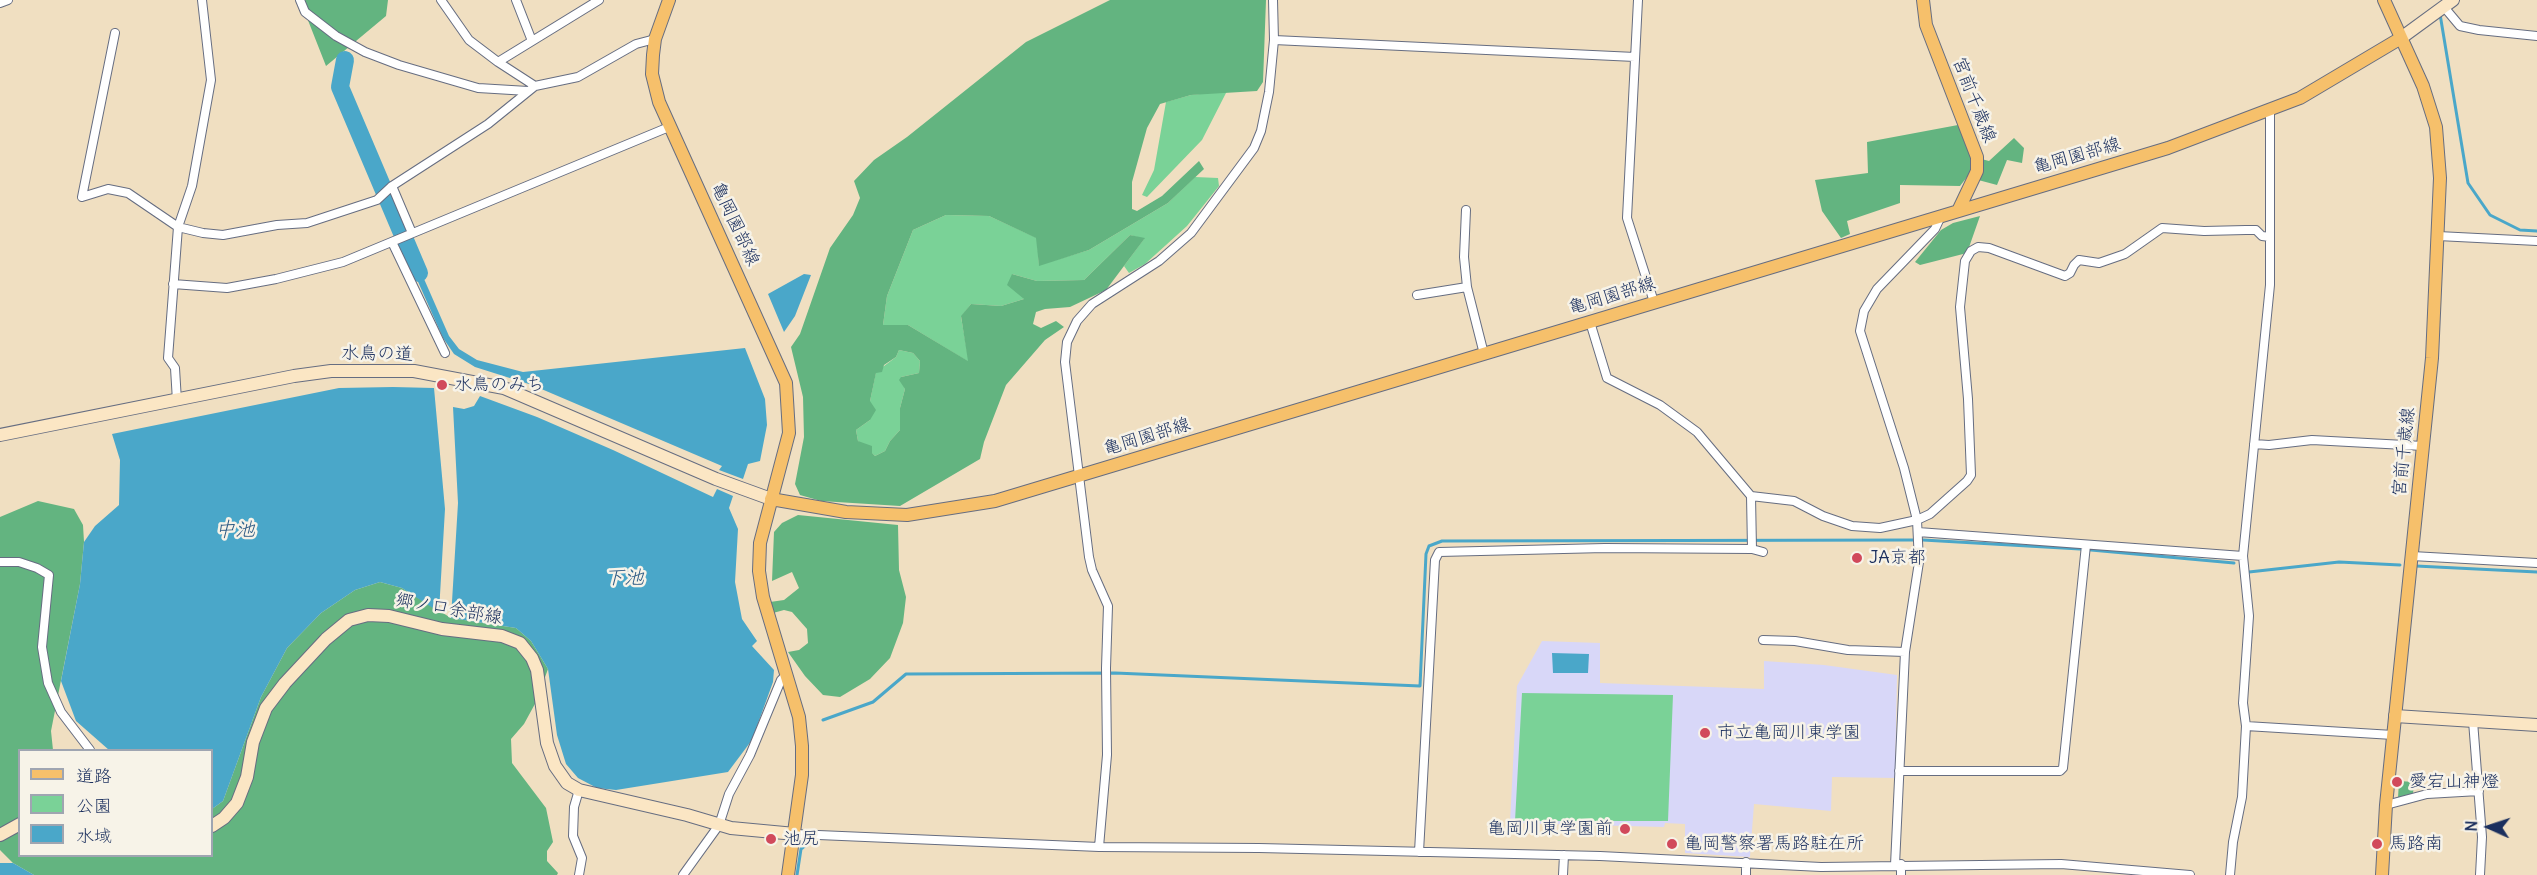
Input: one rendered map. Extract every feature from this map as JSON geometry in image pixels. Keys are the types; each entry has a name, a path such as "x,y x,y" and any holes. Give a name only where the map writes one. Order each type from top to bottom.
{"main road":[{"name":"亀岡園部線","path":"669,0 655,39 652,74 659,102 669,128 774,351 786,383 789,434 783,465 771,499 760,543 759,572 763,597 799,717 802,746 802,775 789,875"},
{"name":"宮前千歳線","path":"1923,0 1926,25 1977,157 1977,171 1958,211"},
{"path":"2384,0 2402,39"},
{"name":"亀岡園部線","path":"771,499 846,512 907,515 995,501 2168,148 2300,98 2402,39"},
{"name":"宮前千歳線","path":"2382,875 2386,805 2432,358 2440,178 2436,127 2423,86 2402,39"}],"street":[{"path":"0,3 8,0"},
{"path":"177,401 175,369 168,358 178,227 192,186 211,80 202,0"},
{"path":"300,0 305,12 336,36 390,62 478,88 531,88 578,77 636,44 655,39"},
{"path":"441,0 469,40 531,88"},
{"path":"516,0 532,41"},
{"path":"498,63 599,0"},
{"path":"1099,847 1107,755 1108,606 1092,570 1065,362 1067,342 1077,321 1092,304 1159,261 1191,233 1254,148 1261,131 1269,92 1275,40 1273,0"},
{"path":"1638,0 1627,218 1654,302"},
{"path":"2402,39 2444,7 2460,26 2537,36"},
{"path":"115,33 82,197 108,189 128,193 178,227 202,234 224,235 277,225 307,223 377,200 392,186 489,124 531,88"},
{"path":"1275,40 1635,57"},
{"path":"2230,875 2233,842 2242,797 2246,726 2242,703 2249,616 2243,556 2270,285 2270,111"},
{"path":"173,284 226,288 276,279 343,262 669,128"},
{"path":"392,186 412,233"},
{"path":"1466,210 1464,257 1467,287 1484,354"},
{"path":"1901,875 1898,864 1899,771 1905,652 1919,562 1918,532 1904,468 1860,331 1864,311 1877,289 1935,229 1941,216"},
{"path":"1751,496 1794,501 1823,516 1866,528 1880,528 1917,520 1930,514 1967,481 1971,475 1968,399 1960,307 1965,261 1971,251 1978,247 1989,248 2065,276 2079,260 2099,263 2126,254 2162,228 2204,231 2246,230 2256,231 2262,236 2270,237"},
{"path":"2438,236 2537,241"},
{"path":"392,242 445,354"},
{"path":"1417,295 1467,287"},
{"path":"1590,322 1606,378 1660,405 1697,432 1751,496 1752,549"},
{"name":"水鳥の道","path":"0,435 294,376 331,371 414,370 504,388 716,479 771,499"},
{"path":"2254,444 2269,446 2312,440 2423,446"},
{"path":"1918,532 2086,548 2243,556"},
{"path":"1419,852 1435,560 1439,552 1605,548 1752,549 1763,552"},
{"path":"1899,771 2060,771 2063,768 2086,548"},
{"path":"2412,556 2537,563"},
{"path":"0,562 19,562 49,575 42,647 48,683 60,712 89,749"},
{"name":"郷ノ口余部線","path":"218,818 237,803 247,777 253,742 266,708 326,639 349,620 368,615 389,616 442,629 502,636 520,643 532,658 537,670 547,743 555,766 567,783 579,790"},
{"path":"1762,640 1795,641 1848,650 1905,652"},
{"path":"683,875 719,825 729,794 750,755 780,680 787,674"},
{"path":"2395,716 2537,725"},
{"path":"2473,721 2482,837 2480,875"},
{"path":"2246,726 2393,735"},
{"path":"579,875 582,858 573,836 574,807 579,790 687,815 719,825 795,834 1099,847 1564,855 1821,867 1898,864 2061,864 2190,875"},
{"path":"2386,805 2434,793 2479,791"},
{"path":"0,835 18,825"},
{"path":"1563,875 1564,855"},
{"path":"1746,862 1746,875"},
{"path":"2061,864 2061,875"}],"shaded area":[{"name":"市立亀岡川東学園","path":"1542,641 1600,643 1600,683 1764,689 1764,661 1824,665 1897,675 1895,778 1832,777 1831,811 1754,804 1750,857 1685,853 1685,824 1665,823 1664,827 1510,823 1517,686"}],"green space":[{"path":"300,0 388,0 386,16 326,66"},
{"path":"1110,0 1266,0 1263,82 1257,91 1191,95 1160,104 1147,128 1132,182 1132,209 1137,211 1162,196 1199,161 1204,169 1168,203 1089,250 1039,266 1036,238 989,216 946,215 913,230 887,296 883,325 908,325 968,361 961,316 971,304 1001,306 1024,299 1007,285 1012,274 1037,281 1084,280 1130,235 1145,238 1106,290 1070,307 1036,312 1033,324 1041,328 1056,321 1064,327 1045,340 1006,385 984,442 980,459 900,506 821,501 800,495 795,484 804,437 803,397 791,347 800,334 830,248 853,215 860,198 854,181 874,160 907,137 1026,42","holes":["899,350 913,353 920,361 919,373 901,377 899,380 905,389 900,408 900,430 885,451 875,456 872,453 872,446 858,441 856,430 870,420 876,410 870,401 876,373 882,372 884,365 896,357"]},
{"path":"1227,91 1202,140 1147,197 1142,195 1154,170 1166,102 1191,95"},
{"path":"1958,125 1970,156 1989,161 2014,138 2024,148 2022,163 2007,160 1997,185 1967,177 1960,186 1900,185 1900,203 1847,221 1850,234 1841,238 1822,211 1815,180 1868,173 1867,142"},
{"path":"1195,177 1218,178 1219,186 1187,226 1145,264 1129,273 1124,266 1144,239 1130,235 1084,280 1037,281 1012,274 1024,299 1001,306 971,304 961,317 969,362 908,325 883,325 887,296 913,230 946,215 989,216 1037,238 1039,265 1089,250 1168,203"},
{"path":"1980,216 1967,253 1920,265 1915,262 1941,230 1953,223"},
{"path":"899,350 913,353 920,361 919,373 901,377 905,389 900,408 900,430 885,451 875,456 858,441 856,430 870,420 870,401 876,372 896,357"},
{"path":"38,501 74,509 83,525 84,542 80,584 51,731 53,749 18,749 18,857 213,857 213,808 223,801 261,697 287,648 321,613 355,590 380,582 402,588 451,618 516,628 531,641 548,669 536,702 524,724 511,739 512,763 546,808 553,842 547,851 547,861 558,873 557,875 34,875 13,863 0,850 0,517"},
{"path":"798,515 898,525 899,570 906,597 903,623 890,658 870,679 840,697 823,695 805,676 788,652 799,650 808,643 807,629 792,612 784,610 773,613 770,602 784,600 799,588 792,572 772,581 774,532 782,523"},
{"path":"1522,693 1673,695 1668,821 1515,821"},
{"path":"2399,781 2414,782 2413,794 2398,798"}],"water":[{"path":"421,272 449,336 459,349 477,360 523,372 745,348 765,399 767,425 760,461 748,464 743,479 719,470 722,466 532,385 475,367 454,354 443,338 415,275"},
{"path":"804,274 811,275 795,316 784,332 768,294"},
{"name":"中池","path":"339,388 434,388 445,509 439,612 402,588 380,582 355,590 321,613 287,648 261,697 223,801 213,808 213,749 108,749 76,721 61,681 80,584 84,542 95,526 119,505 120,460 112,434"},
{"name":"下池","path":"480,396 537,417 713,497 717,489 733,496 729,508 738,529 735,582 742,619 757,641 752,646 774,670 773,682 752,740 728,772 616,790 597,788 578,778 566,764 557,735 548,669 531,641 516,628 451,618 458,503 453,407 464,409 474,406"},
{"path":"1552,653 1589,654 1588,673 1553,673"},
{"path":"0,863 13,863 34,875 0,875"}],"waterway":[{"path":"2440,14 2468,183 2490,215 2520,230 2537,231"},
{"path":"345,60 340,87 419,273"},
{"path":"823,720 873,702 906,674 1115,673 1420,686 1426,554 1429,546 1442,541 1914,540"},
{"path":"1923,540 2080,549 2234,563"},
{"path":"2249,572 2339,562 2400,565"},
{"path":"2416,566 2537,572"},
{"path":"797,875 801,849 811,841"}],"place":[{"name":"水鳥のみち","path":"442,385"},
{"name":"JA京都","path":"1857,558"},
{"name":"市立亀岡川東学園","path":"1705,733"},
{"name":"愛宕山神燈","path":"2397,782"},
{"name":"亀岡川東学園前","path":"1625,829"},
{"name":"池尻","path":"771,839"},
{"name":"亀岡警察署馬路駐在所","path":"1672,844"},
{"name":"馬路南","path":"2377,844"}]}
